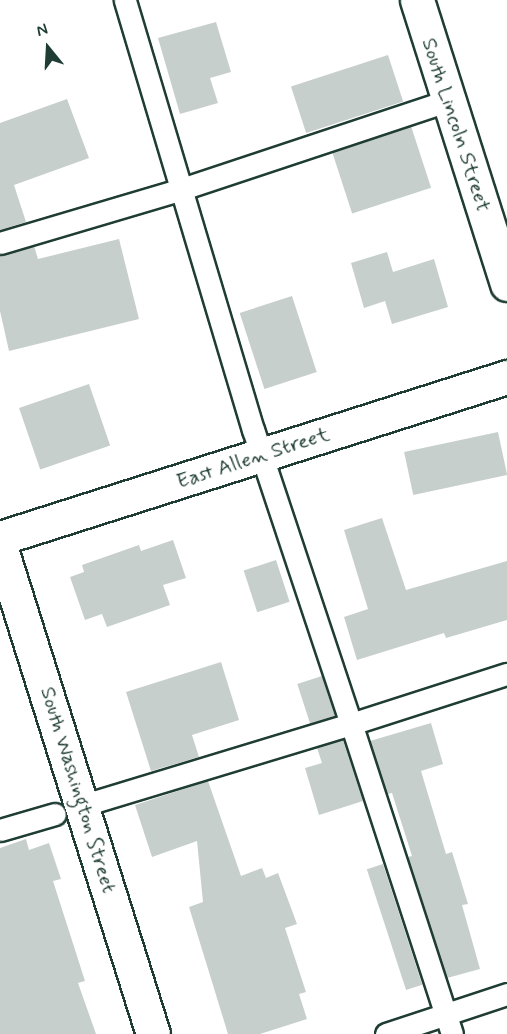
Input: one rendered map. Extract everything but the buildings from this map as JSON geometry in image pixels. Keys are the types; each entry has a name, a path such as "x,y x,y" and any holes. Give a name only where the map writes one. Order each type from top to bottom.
{"street":[{"name":"South Lincoln Street","path":"417,0 447,101 507,284"},
{"name":"East Allen Street","path":"0,538 507,377"},
{"name":"South Washington Street","path":"0,546 70,810 153,1034"}],"lane":[{"path":"125,0 179,190 262,455 449,1024"},
{"path":"0,243 179,190 447,101"},
{"path":"0,830 351,724 507,674"},
{"path":"386,1034 449,1024 507,994"}]}
